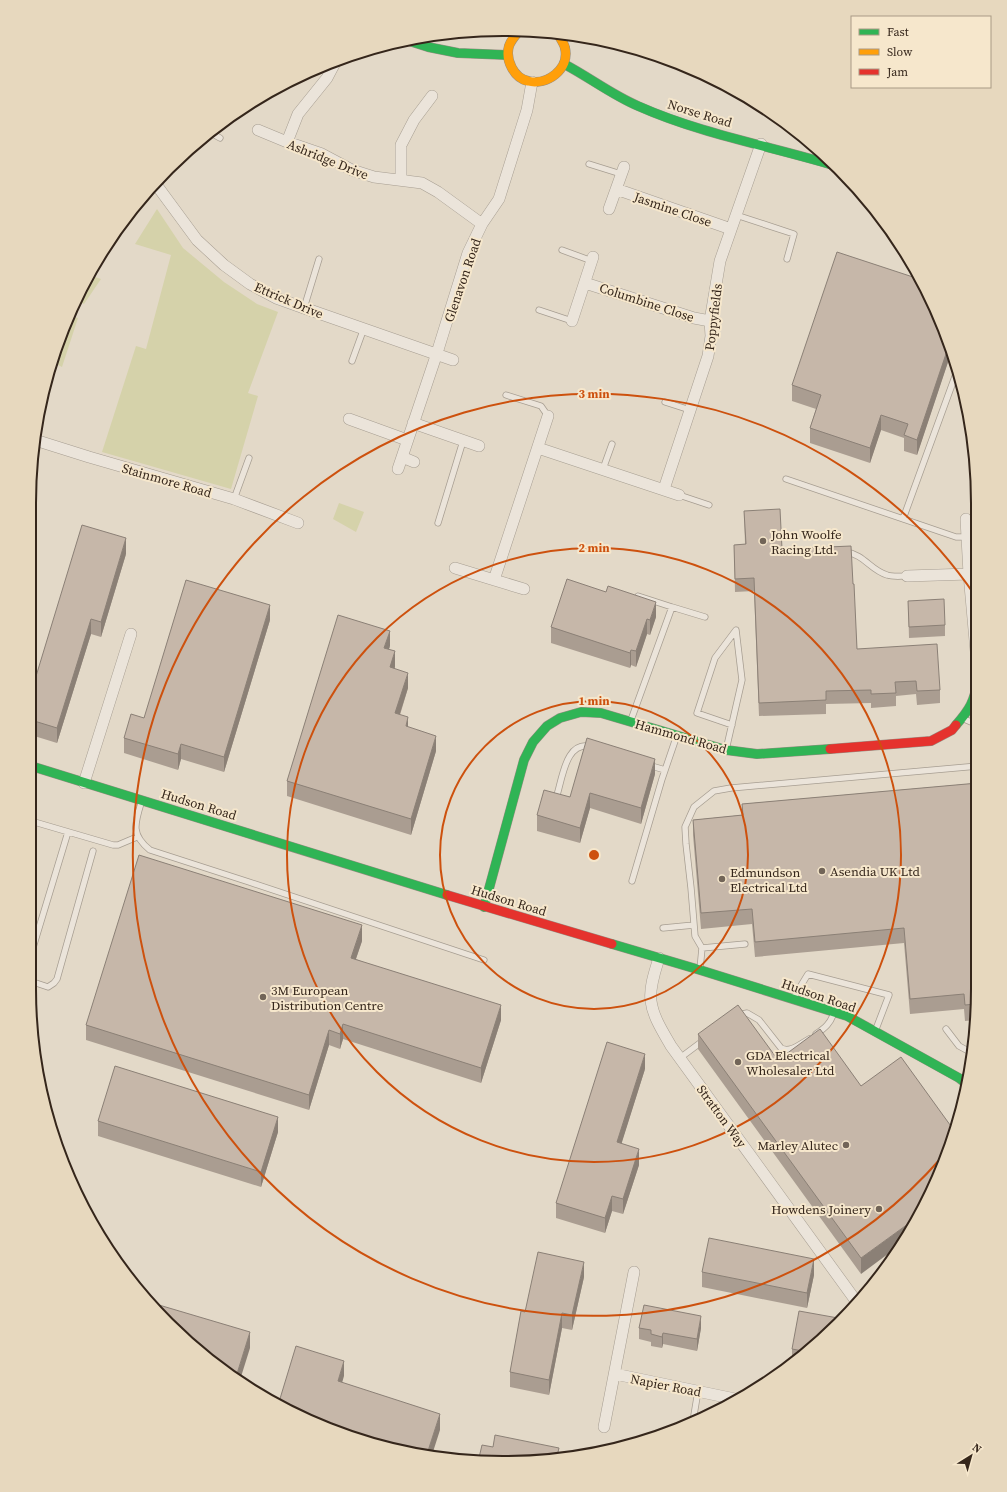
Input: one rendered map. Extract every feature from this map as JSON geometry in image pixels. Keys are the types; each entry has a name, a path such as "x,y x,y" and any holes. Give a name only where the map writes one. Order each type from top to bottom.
{"street":[{"path":"514,36 509,42 507,55 512,68 520,77 532,82 545,82 557,74 564,64 566,53 562,40"},
{"path":"420,44 458,52 507,55"},
{"name":"Norse Road","path":"564,64 585,75 610,92 638,106 696,128 761,144 823,162"},
{"path":"287,142 298,114 327,78 331,70"},
{"name":"Glenavon Road","path":"398,469 468,254 482,224 499,198 527,110 532,82"},
{"path":"401,180 401,145 414,120 432,96"},
{"name":"Ashridge Drive","path":"258,130 322,154 352,170 374,178 422,183 438,192 482,224"},
{"name":"Poppyfields","path":"664,489 708,356 711,336 710,321 720,261 761,144"},
{"path":"609,209 623,170"},
{"name":"Ettrick Drive","path":"159,188 197,240 224,265 250,284 276,298 437,353 453,360"},
{"name":"Jasmine Close","path":"616,189 731,229"},
{"name":"Columbine Close","path":"572,321 593,259"},
{"name":"Columbine Close","path":"585,283 694,318 710,321"},
{"path":"494,580 548,416"},
{"path":"349,419 407,440"},
{"path":"413,423 480,446"},
{"name":"Stainmore Road","path":"40,442 234,499 298,523"},
{"path":"538,448 679,495"},
{"path":"402,457 414,462"},
{"path":"966,519 967,537 971,558"},
{"path":"455,568 524,589"},
{"path":"907,576 971,574"},
{"path":"84,783 131,634"},
{"name":"Hammond Road","path":"484,907 524,760 534,742 547,726 560,718 581,712 601,713 726,750 757,754 787,754 931,741 952,730 971,704"},
{"name":"Hudson Road","path":"36,768 321,855 484,907 700,970 847,1016 962,1080"},
{"name":"Stratton Way","path":"659,958 653,979 650,1000 657,1023 680,1058 854,1299"},
{"name":"Napier Road","path":"604,1427 634,1272"},
{"name":"Napier Road","path":"615,1374 698,1391 722,1401"}],"lane":[{"path":"216,136 220,138"},
{"path":"589,164 623,170"},
{"path":"736,215 794,234 787,259"},
{"path":"562,250 593,259"},
{"path":"304,308 319,259"},
{"path":"539,310 572,321"},
{"path":"352,361 364,328"},
{"path":"903,519 954,379"},
{"path":"506,395 541,406 548,416"},
{"path":"665,402 690,410"},
{"path":"438,523 463,441"},
{"path":"604,469 612,444"},
{"path":"234,499 249,458"},
{"path":"786,479 956,537 967,537"},
{"path":"679,495 710,505"},
{"path":"842,552 858,555 878,571 888,575 907,576"},
{"path":"630,594 705,617"},
{"path":"631,722 672,606"},
{"path":"726,750 732,725 742,680 736,630 715,658 697,713 732,725"},
{"path":"962,718 971,722"},
{"path":"632,880 677,735"},
{"path":"557,795 568,758 572,751 582,745 602,750"},
{"path":"644,763 665,770"},
{"path":"700,970 702,948 695,936 686,844 686,827 694,807 714,791 731,788 971,767"},
{"path":"142,800 137,818 137,837 150,850 484,960"},
{"path":"36,822 113,845 118,845 137,837"},
{"path":"36,938 68,832"},
{"path":"36,983 48,986 52,985 57,979 93,851"},
{"path":"663,928 694,925"},
{"path":"702,948 745,944"},
{"path":"793,999 808,974 889,995 875,1032"},
{"path":"731,1019 740,1014 747,1013 751,1015 759,1020 781,1048 785,1050 791,1049 823,1029 832,1019 834,1012"},
{"path":"946,1029 959,1046 967,1050"},
{"path":"680,1058 712,1033"},
{"path":"694,1415 698,1391"}],"shaded area":[{"path":"157,209 183,248 224,282 257,304 278,312 248,393 258,396 231,489 102,452 136,346 146,349 171,255 135,244"},
{"path":"95,277 101,279 84,304 82,303"},
{"path":"75,317 78,318 62,367 57,365 61,353"},
{"path":"339,503 364,512 356,532 333,519"}],"building":[{"path":"837,252 912,277 923,297 946,353 917,440 904,435 908,424 881,415 870,448 810,428 821,395 792,385"},
{"path":"780,509 782,549 851,546 857,649 937,644 940,690 917,691 916,681 895,682 896,693 871,694 871,690 826,691 826,700 759,703 754,578 735,579 734,545 746,544 744,511"},
{"path":"82,525 126,538 101,622 91,619 57,728 36,722 36,676"},
{"path":"567,579 606,592 608,586 656,602 650,620 647,619 636,651 631,650 630,653 551,627"},
{"path":"186,580 270,605 224,757 181,744 178,754 124,738 131,714 144,718"},
{"path":"944,599 945,625 909,627 908,601"},
{"path":"338,615 390,631 384,648 395,651 390,667 408,673 395,713 408,717 406,726 436,736 411,819 287,781"},
{"path":"587,738 655,759 641,808 590,793 580,828 537,815 544,790 570,797"},
{"path":"971,784 970,1005 965,1005 964,994 910,999 904,928 755,942 752,909 701,913 693,820 743,815 742,804"},
{"name":"3M European Distribution Centre","path":"139,855 362,925 351,958 501,1005 481,1068 343,1024 340,1034 329,1030 309,1095 86,1025"},
{"path":"738,1005 778,1060 820,1029 861,1086 901,1057 950,1125 923,1195 906,1226 861,1258 698,1034"},
{"path":"607,1042 645,1054 617,1142 639,1149 623,1199 612,1196 605,1218 556,1203"},
{"path":"115,1066 278,1117 261,1172 98,1121"},
{"path":"709,1238 814,1259 807,1293 702,1272"},
{"path":"538,1252 584,1262 572,1315 562,1313 549,1380 510,1372 521,1311 525,1312"},
{"path":"160,1305 250,1332 237,1372 195,1340"},
{"path":"644,1305 701,1316 697,1339 663,1333 662,1337 651,1334 651,1330 639,1328"},
{"path":"799,1311 835,1318 799,1350 792,1349"},
{"path":"296,1346 344,1361 338,1381 440,1414 428,1450 383,1440 353,1431 297,1408 280,1399"},
{"path":"495,1435 559,1448 558,1453 534,1455 480,1455 482,1445 493,1447"}],"traffic: fast":[{"path":"418,44 458,53 507,55"},
{"path":"564,64 619,97 662,116 711,132 823,162"},
{"path":"956,725 971,705"},
{"path":"484,907 524,760 533,742 547,726 560,718 581,712 601,713 726,750 757,754 830,749"},
{"path":"36,768 447,895"},
{"path":"612,944 847,1016 962,1080"}],"traffic: slow":[{"path":"515,36 509,46 508,51 508,57 512,68 523,79 535,82 542,81 556,74 564,63 566,56 562,40"}],"traffic: jam":[{"path":"830,749 931,741 952,730 956,725"},
{"path":"447,895 612,944"}],"place":[{"name":"John Woolfe Racing Ltd.","path":"763,541"},
{"name":"Asendia UK Ltd","path":"822,871"},
{"name":"Edmundson Electrical Ltd","path":"722,879"},
{"name":"3M European Distribution Centre","path":"263,997"},
{"name":"GDA Electrical Wholesaler Ltd","path":"738,1062"},
{"name":"Marley Alutec","path":"846,1145"},
{"name":"Howdens Joinery","path":"879,1209"}]}
